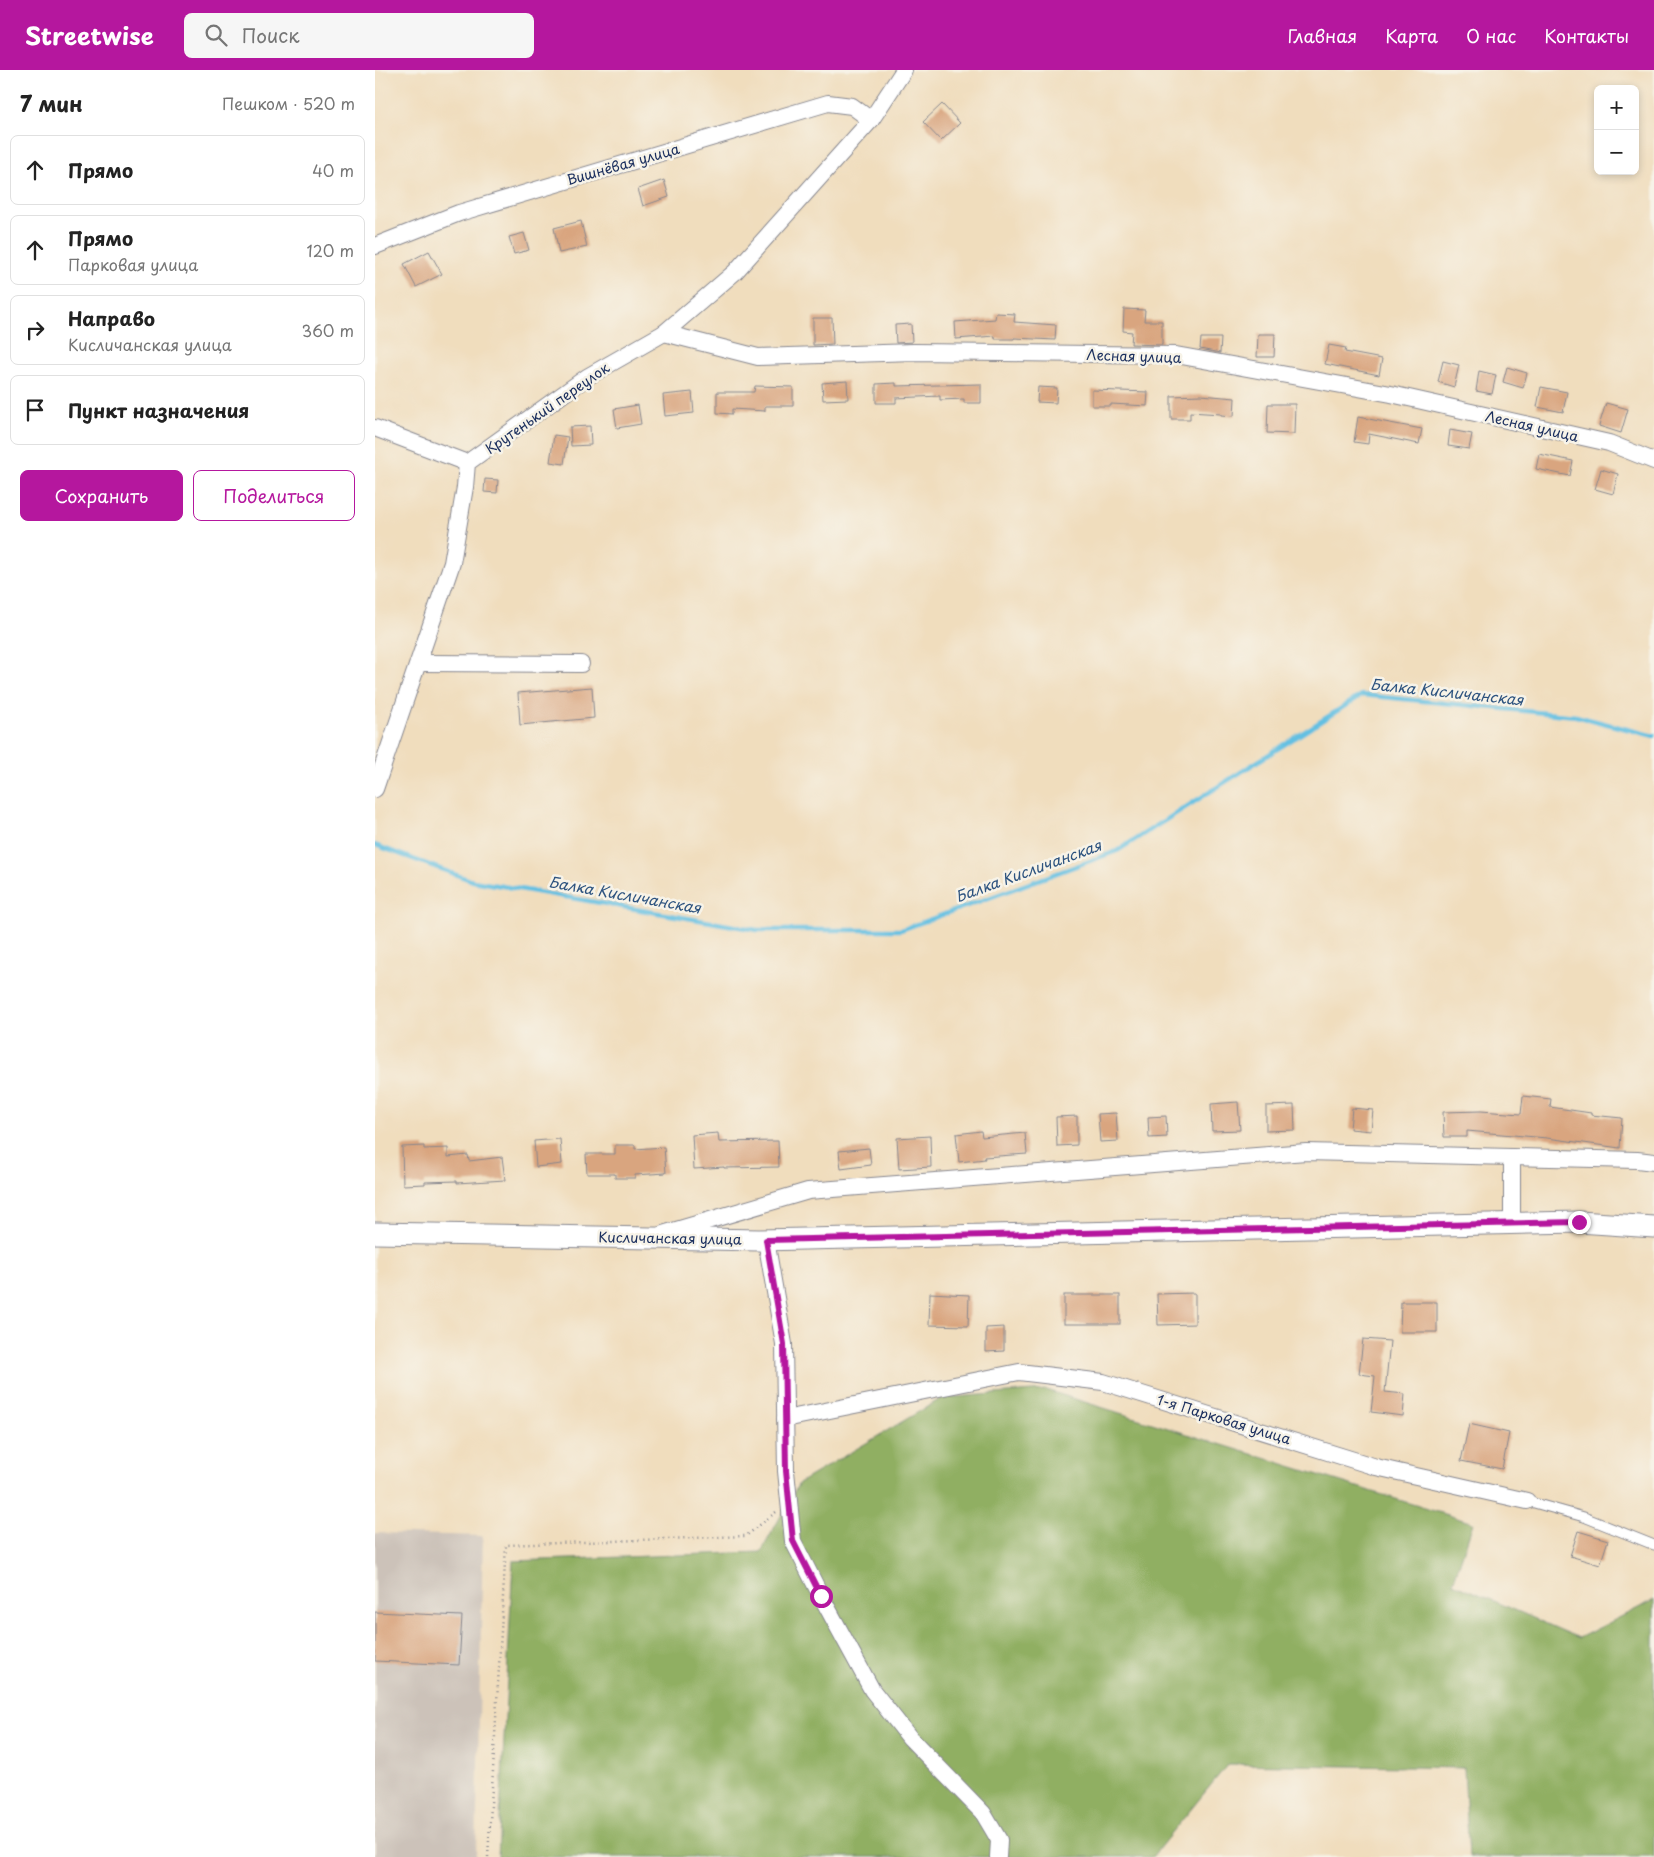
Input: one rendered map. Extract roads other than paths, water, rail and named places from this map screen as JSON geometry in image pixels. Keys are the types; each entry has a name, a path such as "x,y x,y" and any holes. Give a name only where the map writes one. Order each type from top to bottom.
{"street":[{"name":"Крутенький переулок","path":"467,463 587,377 664,333 735,272 871,120 904,70"},
{"name":"Вишнёвая улица","path":"375,246 459,213 828,103 852,106 871,120"},
{"name":"Лесная улица","path":"664,333 758,357 914,352 1176,355 1391,394 1609,444 1654,461"},
{"path":"375,428 467,463 465,487 452,563 375,789"},
{"path":"418,664 581,664"},
{"path":"652,1237 808,1191 1306,1152 1637,1160 1654,1162"},
{"path":"1512,1157 1512,1223"},
{"name":"Кисличанская улица","path":"375,1233 766,1240 1579,1222 1654,1227"},
{"path":"766,1240 784,1344 786,1471 793,1541 872,1690 910,1738 983,1813 999,1840 998,1857"},
{"name":"1-я Парковая улица","path":"785,1419 1019,1372 1103,1382 1376,1467 1527,1501"}],"lane":[{"name":"1-я Парковая улица","path":"1527,1501 1584,1517 1654,1544"}],"waterway":[{"name":"Балка Кисличанская","path":"375,845 473,881 757,930 901,930 1117,851 1362,695 1576,716 1654,736"}]}
